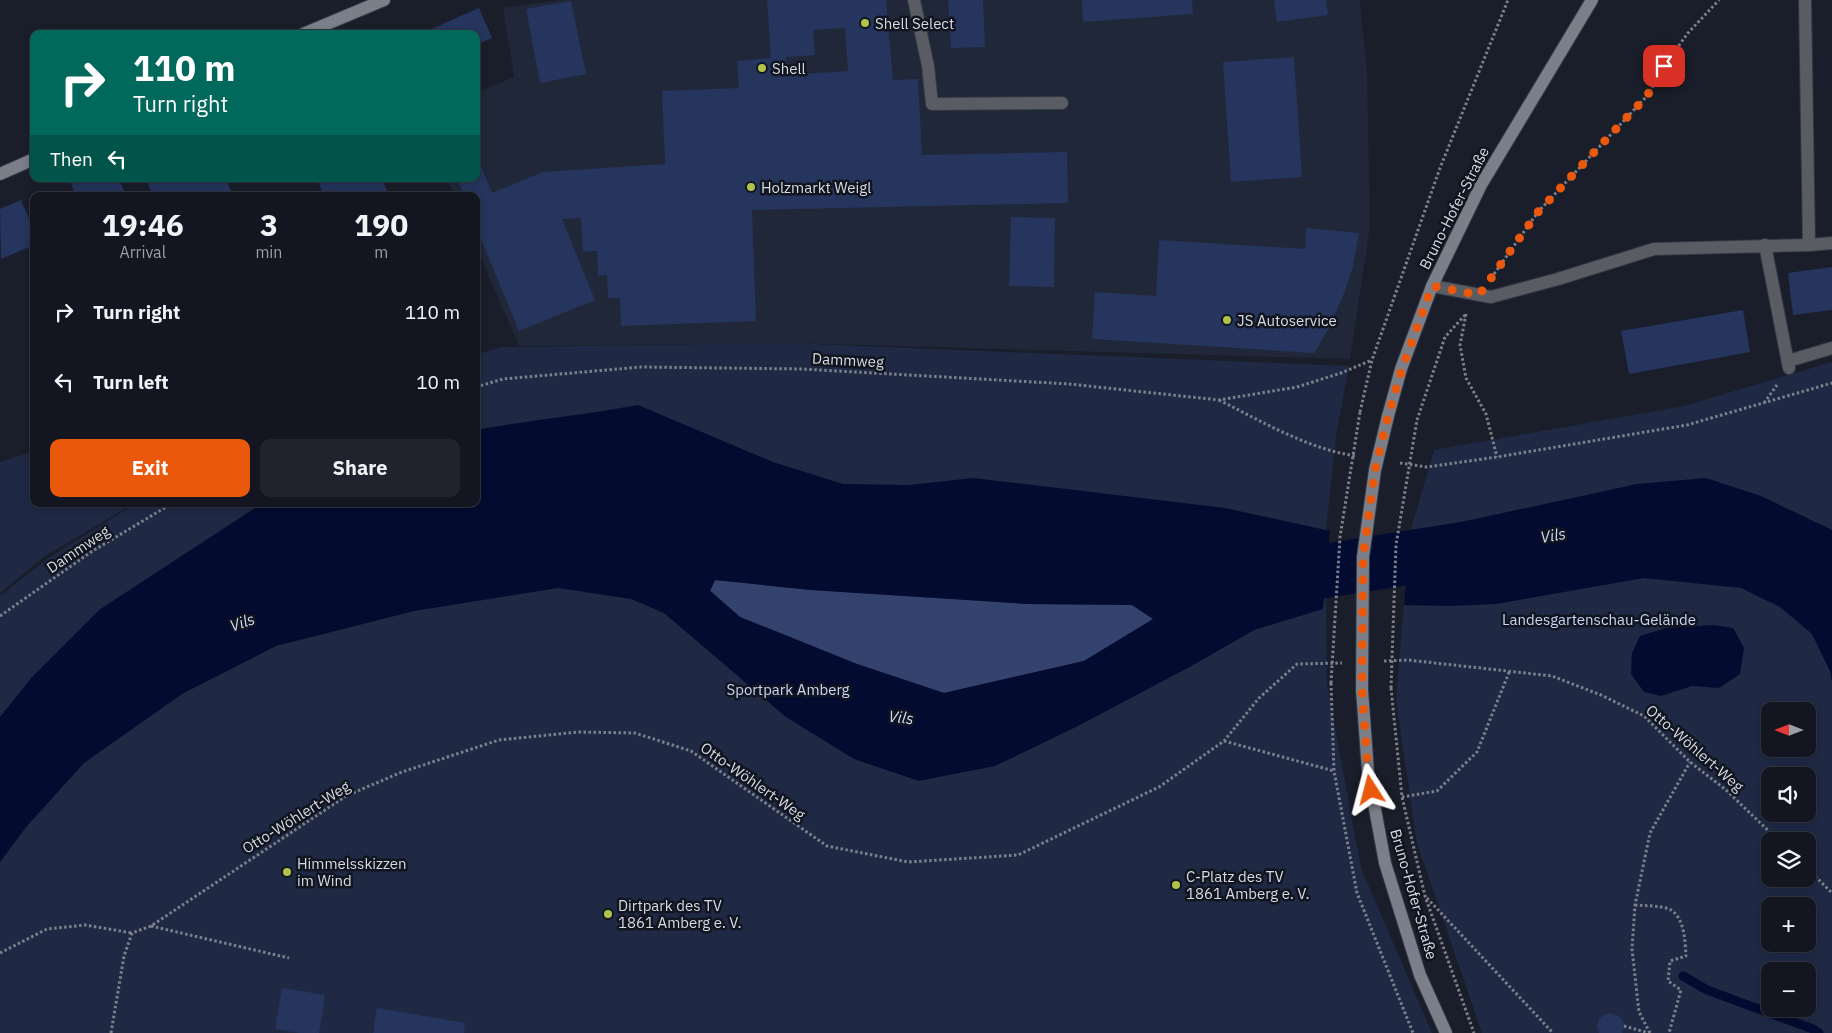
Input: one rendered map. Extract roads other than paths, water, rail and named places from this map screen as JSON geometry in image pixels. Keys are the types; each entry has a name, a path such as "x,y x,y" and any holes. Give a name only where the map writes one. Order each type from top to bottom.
{"main road":[{"path":"313,30 384,0"},
{"name":"Bruno-Hofer-Straße","path":"1446,1033 1420,975 1385,863 1368,771 1362,690 1363,557 1375,470 1402,369 1432,286 1481,185 1592,0"},
{"path":"0,174 30,160"}],"lane":[{"path":"914,0 928,66 932,104 1062,103"},
{"path":"1805,1 1809,245"},
{"path":"1432,286 1490,297 1558,279 1654,249 1832,243"},
{"path":"1765,245 1788,364 1832,348"}],"water":[{"path":"638,405 773,462 843,484 909,485 973,478 1225,508 1330,531 1323,609 1254,630 1195,664 1078,726 995,766 919,781 854,759 786,717 664,613 631,599 558,588 414,611 276,646 182,694 84,763 27,826 0,862 0,717 32,677 99,610 256,507 480,507 480,429","holes":["715,580 811,590 1028,604 1132,605 1153,619 1084,661 944,693 857,664 740,617 710,591"]},
{"path":"1706,478 1761,496 1832,530 1832,682 1830,671 1812,634 1780,607 1741,588 1644,578 1496,604 1404,605 1410,533 1637,484"},
{"path":"1713,625 1733,628 1744,648 1740,674 1719,688 1692,686 1661,696 1644,692 1631,674 1632,653 1640,636 1666,628"}],"waterway":[{"name":"Vils","path":"1254,577 1273,579 1482,546"},
{"path":"1683,976 1707,990 1813,1029 1819,1033"}],"place":[{"name":"Shell Select","path":"865,23"},
{"name":"Shell","path":"762,68"},
{"name":"Holzmarkt Weigl","path":"751,187"},
{"name":"JS Autoservice","path":"1227,320"},
{"name":"Himmelsskizzen im Wind","path":"287,872"},
{"name":"C-Platz des TV 1861 Amberg e. V.","path":"1176,885"},
{"name":"Dirtpark des TV 1861 Amberg e. V.","path":"608,914"}],"park label":[{"name":"Landesgartenschau-Gelände","path":"1599,619"},
{"name":"Sportpark Amberg","path":"788,689"}]}
